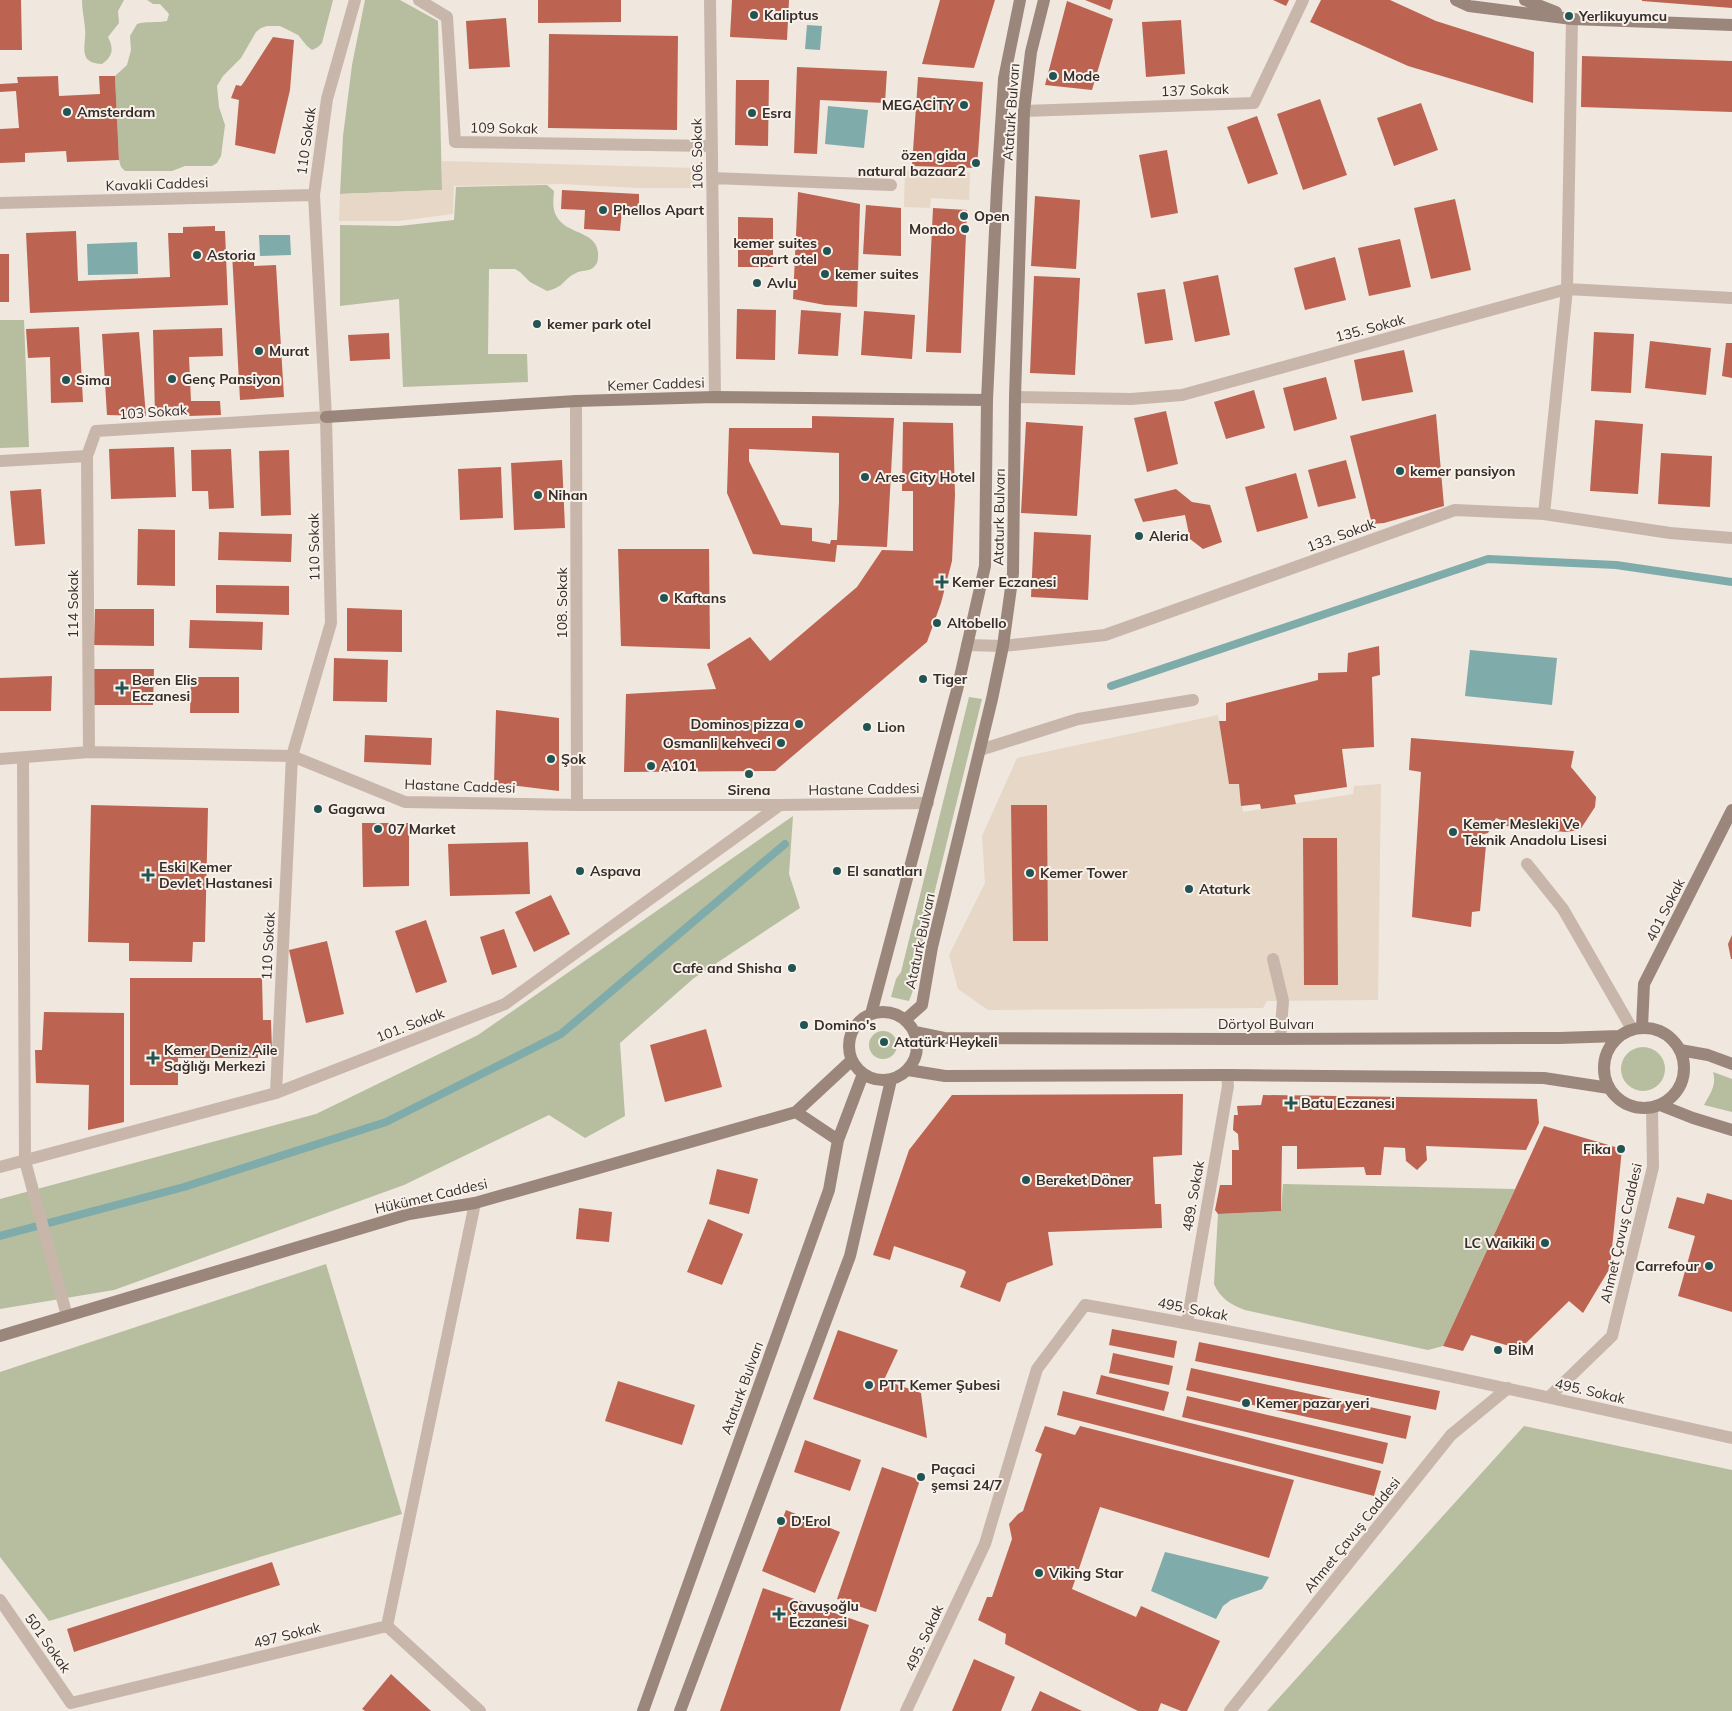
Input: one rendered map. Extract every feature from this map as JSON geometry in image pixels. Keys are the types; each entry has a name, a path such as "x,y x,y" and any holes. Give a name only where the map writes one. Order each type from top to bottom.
{"main road":[{"name":"Ataturk Bulvarı","path":"871,1014 957,690 984,566 987,400 997,188 1004,79 1020,0"},
{"name":"Ataturk Bulvarı","path":"905,1020 922,1005 932,947 980,750 1002,646 1013,573 1015,397 1024,111 1031,52 1044,0"},
{"path":"1456,0 1469,6 1572,19 1732,25"},
{"path":"1525,0 1572,19"},
{"name":"Kemer Caddesi","path":"326,417 576,401 715,397 987,400"},
{"name":"401 Sokak","path":"1637,1028 1644,984 1732,810"},
{"path":"889,1012 905,1020 915,1032 917,1040 916,1056 908,1070 892,1080 881,1081 863,1074 852,1060 849,1049 850,1038 854,1028 871,1014 889,1012"},
{"path":"1656,1107 1672,1098 1680,1086 1685,1073 1684,1062 1680,1050 1672,1038 1653,1028 1637,1028 1619,1036 1610,1045 1605,1055 1603,1072 1609,1088 1616,1098 1634,1107 1656,1107 1732,1130"},
{"name":"Dörtyol Bulvarı","path":"915,1032 944,1038 1280,1039 1619,1036"},
{"path":"1680,1050 1708,1055 1732,1064"},
{"name":"Hükümet Caddesi","path":"0,1336 409,1214 475,1203 796,1112 852,1060"},
{"path":"908,1070 945,1076 1228,1075 1544,1078 1609,1088"},
{"name":"Ataturk Bulvarı","path":"643,1711 828,1190 838,1140 863,1074"},
{"path":"680,1711 850,1256 892,1080"},
{"path":"796,1112 838,1140"}],"street":[{"name":"110 Sokak","path":"276,1093 292,756 331,623 326,417 314,195 327,99 355,0"},
{"name":"109 Sokak","path":"419,0 447,16 455,142 712,146"},
{"name":"106. Sokak","path":"710,0 715,397"},
{"name":"137 Sokak","path":"1024,111 1254,103 1303,0"},
{"path":"1544,514 1567,289 1572,19"},
{"path":"712,178 891,185"},
{"name":"Kavakli Caddesi","path":"0,203 314,195"},
{"name":"135. Sokak","path":"1015,397 1131,399 1182,395 1567,289 1732,298"},
{"name":"108. Sokak","path":"576,401 577,805"},
{"name":"103 Sokak","path":"87,456 96,431 326,417"},
{"path":"0,461 87,456"},
{"name":"114 Sokak","path":"87,456 89,752"},
{"name":"133. Sokak","path":"967,645 1002,646 1105,635 1456,510 1544,514 1670,533 1732,538"},
{"path":"980,750 1078,719 1193,700"},
{"name":"Hastane Caddesi","path":"0,759 89,752 292,756 405,802 577,805 780,805 928,802"},
{"path":"23,758 25,1161 67,1316"},
{"name":"101. Sokak","path":"0,1167 276,1093 505,1004 780,805"},
{"path":"1527,864 1562,909 1637,1028"},
{"path":"1273,959 1283,1001 1280,1039"},
{"name":"489. Sokak","path":"1187,1322 1228,1075"},
{"name":"Ahmet Çavuş Caddesi","path":"1548,1397 1612,1336 1653,1167 1656,1107"},
{"path":"475,1203 387,1626 480,1711"},
{"name":"495. Sokak","path":"906,1711 984,1544 1037,1369 1085,1305 1187,1322 1508,1388 1732,1438"},
{"name":"Ahmet Çavuş Caddesi","path":"1230,1711 1451,1435 1508,1388"},
{"name":"501 Sokak","path":"0,1600 71,1707"},
{"name":"497 Sokak","path":"71,1707 387,1626"}],"green space":[{"path":"82,0 124,0 118,11 119,23 108,37 112,49 110,55 102,64 89,60 84,52 85,28"},
{"path":"147,0 333,0 322,43 318,47 312,50 298,35 280,26 267,26 256,32 241,58 223,76 217,86 219,107 225,125 221,156 217,163 212,166 185,166 172,171 125,171 121,167 119,160 115,76 127,65 131,50 130,36 137,24 167,21 169,14 160,4 153,4"},
{"path":"365,0 400,0 438,21 442,190 340,194 343,136 352,65"},
{"path":"547,185 554,191 554,210 559,220 570,229 590,238 597,249 598,258 597,264 592,269 576,273 561,285 547,291 530,282 515,269 489,269 488,354 527,354 528,382 403,387 399,299 340,306 340,225 399,226 454,220 456,187"},
{"path":"0,320 24,320 29,447 0,448"},
{"path":"969,697 982,699 914,976 915,985 909,1001 891,997 896,979 901,972"},
{"path":"793,816 789,874 800,908 694,978 620,1043 625,1116 585,1138 549,1115 404,1185 114,1290 0,1309 0,1199 316,1114 478,1035"},
{"path":"883,1031 893,1035 897,1045 893,1055 883,1059 873,1055 869,1045 873,1035"},
{"path":"1643,1047 1655,1051 1661,1057 1665,1069 1661,1081 1655,1087 1643,1091 1631,1087 1625,1081 1621,1069 1625,1057 1631,1051"},
{"path":"1713,1072 1732,1079 1732,1112 1704,1105 1711,1093 1714,1081"},
{"path":"1283,1184 1515,1189 1443,1346 1428,1350 1245,1310 1235,1306 1219,1293 1214,1284 1218,1214 1281,1211"},
{"path":"326,1264 402,1514 49,1621 0,1557 0,1372"},
{"path":"1524,1426 1732,1470 1732,1711 1267,1711"}],"shaded area":[{"path":"442,161 696,168 696,188 638,188 561,184 454,186 453,214 398,221 339,221 340,194 442,190"},
{"path":"905,170 970,172 969,200 931,198 930,208 904,207"},
{"path":"1218,715 1229,783 1239,784 1243,812 1353,794 1354,786 1381,784 1378,1000 1267,1001 1263,1008 988,1010 958,989 949,955 985,883 982,836 1017,758"}],"water":[{"path":"807,25 822,26 820,50 805,49"},
{"path":"828,106 868,110 864,148 825,144"},
{"path":"259,235 290,235 291,255 260,256"},
{"path":"137,242 138,274 88,275 87,244"},
{"path":"1470,650 1557,658 1552,705 1465,696"},
{"path":"1165,1552 1269,1577 1262,1589 1231,1600 1223,1606 1216,1619 1151,1591"}],"building":[{"path":"0,0 21,0 22,50 0,50"},
{"path":"538,0 621,0 621,22 538,23"},
{"path":"732,0 789,0 787,40 730,37"},
{"path":"940,0 995,0 974,68 922,64"},
{"path":"1085,0 1113,0 1110,10"},
{"path":"1273,0 1289,0 1286,6"},
{"path":"1321,0 1390,0 1436,21 1534,52 1533,103 1408,66 1310,22"},
{"path":"1732,0 1732,8 1642,1"},
{"path":"1067,1 1113,19 1092,90 1045,85"},
{"path":"506,18 510,67 469,69 466,21"},
{"path":"1181,20 1185,74 1146,77 1142,22"},
{"path":"549,34 678,36 677,130 548,128"},
{"path":"273,37 294,40 290,90 275,154 235,145 239,100 231,98 236,85 241,86"},
{"path":"1582,56 1732,61 1732,112 1581,107"},
{"path":"797,67 887,71 885,103 820,100 817,154 794,153"},
{"name":"Amsterdam","path":"58,76 59,96 100,94 99,76 115,76 119,160 67,162 66,151 25,153 25,162 0,163 0,129 19,128 16,91 0,92 0,84 18,83 17,77"},
{"path":"918,77 983,82 977,168 912,166"},
{"name":"Esra","path":"736,80 769,80 768,146 735,145"},
{"path":"1320,99 1347,175 1303,190 1277,114"},
{"path":"1421,103 1438,150 1394,166 1377,118"},
{"path":"1257,116 1278,174 1248,184 1227,127"},
{"path":"1167,150 1178,213 1151,218 1139,155"},
{"name":"Phellos Apart","path":"562,190 639,194 639,211 622,210 620,231 584,229 585,210 561,209"},
{"name":"kemer suites apart otel","path":"798,192 860,204 857,307 825,305 793,299"},
{"path":"1035,196 1080,200 1076,269 1031,266"},
{"path":"1455,199 1471,270 1431,279 1414,208"},
{"path":"866,205 901,208 901,256 863,254"},
{"path":"933,208 967,210 961,353 926,352"},
{"path":"738,217 773,218 773,267 738,267"},
{"name":"Astoria","path":"215,226 215,231 225,231 228,305 30,313 26,233 76,231 78,281 170,277 168,233 183,233 183,227"},
{"path":"1400,239 1411,287 1369,296 1358,248"},
{"name":"Murat","path":"254,252 254,266 276,265 284,397 240,400 232,253"},
{"path":"0,254 9,254 9,302 0,302"},
{"path":"1335,257 1346,300 1305,310 1294,268"},
{"path":"1218,275 1230,335 1195,342 1183,282"},
{"path":"1034,276 1080,278 1075,375 1030,373"},
{"path":"1165,289 1173,340 1145,344 1137,293"},
{"path":"737,309 776,310 775,360 736,359"},
{"path":"801,310 841,313 838,356 798,354"},
{"path":"864,311 915,315 912,359 861,355"},
{"name":"Sima","path":"79,327 83,402 51,403 50,357 28,358 26,329"},
{"name":"Genç Pansiyon","path":"222,328 223,356 189,357 191,401 220,401 221,415 155,417 153,330"},
{"path":"139,332 146,416 107,415 102,334"},
{"path":"1594,332 1634,334 1631,393 1591,391"},
{"path":"389,333 390,359 350,361 348,335"},
{"path":"1650,341 1711,348 1706,395 1645,388"},
{"path":"1726,343 1732,343 1732,378 1722,376"},
{"path":"1404,350 1413,392 1362,401 1354,360"},
{"path":"1326,377 1337,419 1294,431 1283,388"},
{"path":"1254,390 1265,428 1226,439 1214,402"},
{"path":"1166,411 1178,464 1147,472 1134,418"},
{"name":"kemer pansiyon","path":"1436,414 1444,506 1384,523 1372,524 1350,436"},
{"name":"Ares City Hotel","path":"812,416 894,418 887,547 837,545 835,562 753,554 727,493 729,428 812,428","holes":["749,449 839,453 837,540 831,540 830,544 812,541 812,528 781,525 749,461"]},
{"path":"1595,420 1643,424 1638,494 1590,491"},
{"path":"903,422 953,423 955,495 952,561 941,603 927,642 775,771 624,772 626,694 716,689 707,664 750,637 770,661 857,587 882,550 913,551 913,491 902,491"},
{"path":"1026,422 1083,426 1077,516 1021,513"},
{"path":"174,447 176,497 111,499 109,449"},
{"path":"231,449 234,508 209,509 208,491 192,491 191,450"},
{"path":"289,450 291,515 261,516 259,451"},
{"path":"1661,453 1712,456 1710,507 1658,504"},
{"name":"Nihan","path":"562,460 565,528 514,530 511,463"},
{"path":"1346,460 1356,498 1318,507 1308,470"},
{"path":"501,467 503,518 460,520 458,469"},
{"path":"1296,473 1308,518 1257,532 1245,487"},
{"path":"41,489 45,544 15,546 10,491"},
{"path":"1176,489 1192,502 1210,505 1222,542 1203,549 1190,539 1185,515 1143,522 1134,499"},
{"path":"138,529 175,530 175,586 137,585"},
{"path":"219,532 292,534 291,562 218,560"},
{"path":"1034,532 1091,535 1088,600 1031,597"},
{"name":"Kaftans","path":"618,549 709,549 710,649 621,646"},
{"path":"216,585 289,586 289,615 216,613"},
{"path":"347,608 402,610 402,652 347,651"},
{"path":"95,609 154,609 154,646 94,645"},
{"path":"190,620 263,622 262,650 189,648"},
{"path":"1379,646 1380,675 1372,677 1374,747 1342,749 1347,787 1294,795 1296,804 1261,809 1260,804 1241,806 1239,784 1229,784 1219,721 1226,721 1226,703 1318,680 1318,673 1347,672 1348,653"},
{"path":"334,658 388,660 387,702 333,701"},
{"path":"94,669 154,669 153,705 94,705"},
{"path":"52,676 51,711 0,711 0,678"},
{"path":"191,677 239,677 239,713 190,713"},
{"path":"496,710 559,718 559,791 494,783"},
{"path":"365,735 432,738 431,765 364,762"},
{"name":"Kemer Mesleki Ve Teknik Anadolu Lisesi","path":"1411,738 1574,751 1571,767 1596,797 1595,807 1580,830 1565,832 1506,826 1506,822 1496,818 1488,833 1480,835 1479,839 1486,845 1480,911 1472,912 1471,927 1412,917 1421,772 1409,770"},
{"name":"Eski Kemer Devlet Hastanesi","path":"91,805 208,808 205,942 193,942 192,962 129,961 129,943 88,942"},
{"name":"Kemer Tower","path":"1011,805 1047,805 1048,941 1013,941"},
{"path":"362,823 409,823 409,886 363,887"},
{"path":"1303,838 1337,838 1338,985 1304,985"},
{"path":"528,842 530,894 450,896 448,844"},
{"path":"551,895 570,934 534,952 515,912"},
{"path":"426,920 447,982 416,993 395,931"},
{"path":"504,929 517,967 492,975 480,937"},
{"path":"1732,935 1732,959 1731,959 1728,944"},
{"path":"327,941 344,1014 306,1023 289,950"},
{"path":"130,978 262,978 263,1020 271,1020 272,1050 258,1050 258,1058 178,1058 178,1085 130,1085"},
{"path":"44,1012 124,1013 124,1122 88,1130 89,1085 36,1083 35,1050 42,1050"},
{"path":"706,1029 722,1087 665,1102 650,1045"},
{"name":"Bereket Döner","path":"1183,1094 1182,1155 1153,1157 1155,1204 1161,1204 1162,1228 1048,1232 1053,1265 1007,1283 1000,1302 960,1287 966,1272 964,1270 894,1246 890,1260 873,1255 909,1150 952,1095"},
{"path":"1263,1095 1537,1099 1539,1123 1526,1150 1426,1146 1427,1160 1417,1170 1406,1161 1405,1148 1384,1147 1381,1175 1366,1175 1364,1167 1297,1169 1297,1146 1282,1146 1281,1211 1218,1214 1215,1210 1220,1185 1232,1185 1232,1150 1239,1150 1238,1134 1233,1130 1234,1115 1238,1115 1237,1106 1261,1105"},
{"path":"1544,1126 1622,1149 1610,1268 1583,1313 1569,1301 1520,1349 1471,1335 1463,1351 1443,1346"},
{"path":"717,1169 758,1179 749,1214 709,1204"},
{"name":"Carrefour","path":"1707,1193 1732,1200 1732,1312 1678,1296 1695,1236 1668,1228 1677,1197 1704,1204"},
{"path":"579,1208 612,1212 609,1242 576,1239"},
{"path":"708,1219 743,1234 722,1285 687,1272"},
{"path":"1112,1329 1177,1341 1174,1358 1109,1345"},
{"path":"838,1330 898,1350 884,1380 921,1393 927,1438 813,1399"},
{"path":"1199,1342 1440,1391 1436,1410 1195,1361"},
{"path":"1113,1353 1173,1366 1169,1385 1109,1373"},
{"path":"1191,1368 1411,1416 1406,1439 1186,1390"},
{"path":"1101,1375 1169,1392 1164,1411 1096,1394"},
{"path":"618,1381 695,1405 682,1445 605,1421"},
{"path":"1063,1391 1381,1471 1374,1496 1057,1415"},
{"path":"1187,1396 1388,1443 1383,1464 1182,1417"},
{"name":"Viking Star","path":"1045,1426 1075,1435 1080,1426 1294,1480 1269,1558 1100,1507 1072,1589 1136,1617 1141,1606 1220,1641 1187,1711 1181,1711 1161,1703 1158,1711 1138,1711 1005,1644 1006,1634 978,1620 987,1597 992,1597 1012,1539 1009,1524 1023,1511 1042,1454 1035,1451"},
{"path":"805,1440 861,1460 850,1491 794,1472"},
{"path":"882,1467 920,1480 876,1612 837,1599"},
{"path":"786,1510 840,1532 815,1593 762,1571"},
{"path":"272,1562 280,1585 74,1652 67,1629"},
{"path":"763,1588 869,1625 840,1711 720,1711"},
{"path":"974,1659 1015,1677 1001,1711 952,1711"},
{"path":"391,1674 431,1711 365,1711 362,1709"},
{"path":"1040,1691 1082,1711 1031,1711"}],"waterway":[{"path":"1111,686 1488,559 1616,565 1732,582"},
{"path":"0,1236 184,1187 386,1122 561,1034 785,844"}],"place":[{"name":"Kaliptus","path":"754,15"},
{"name":"Yerlikuyumcu","path":"1569,16"},
{"name":"Mode","path":"1053,76"},
{"name":"MEGACİTY","path":"964,105"},
{"name":"Amsterdam","path":"67,112"},
{"name":"Esra","path":"752,113"},
{"name":"özen gida natural bazaar2","path":"976,163"},
{"name":"Phellos Apart","path":"603,210"},
{"name":"Open","path":"964,216"},
{"name":"Mondo","path":"965,229"},
{"name":"kemer suites apart otel","path":"827,251"},
{"name":"Astoria","path":"197,255"},
{"name":"kemer suites","path":"825,274"},
{"name":"Avlu","path":"757,283"},
{"name":"kemer park otel","path":"537,324"},
{"name":"Murat","path":"259,351"},
{"name":"Genç Pansiyon","path":"172,379"},
{"name":"Sima","path":"66,380"},
{"name":"kemer pansiyon","path":"1400,471"},
{"name":"Ares City Hotel","path":"865,477"},
{"name":"Nihan","path":"538,495"},
{"name":"Aleria","path":"1139,536"},
{"name":"Kemer Eczanesi","path":"942,582"},
{"name":"Kaftans","path":"664,598"},
{"name":"Altobello","path":"937,623"},
{"name":"Tiger","path":"923,679"},
{"name":"Beren Elis Eczanesi","path":"122,688"},
{"name":"Dominos pizza","path":"799,724"},
{"name":"Lion","path":"867,727"},
{"name":"Osmanli kehveci","path":"781,743"},
{"name":"Şok","path":"551,759"},
{"name":"A101","path":"651,766"},
{"name":"Sirena","path":"749,774"},
{"name":"Gagawa","path":"318,809"},
{"name":"07 Market","path":"378,829"},
{"name":"Kemer Mesleki Ve Teknik Anadolu Lisesi","path":"1453,832"},
{"name":"Aspava","path":"580,871"},
{"name":"El sanatları","path":"837,871"},
{"name":"Kemer Tower","path":"1030,873"},
{"name":"Eski Kemer Devlet Hastanesi","path":"148,875"},
{"name":"Ataturk","path":"1189,889"},
{"name":"Cafe and Shisha","path":"792,968"},
{"name":"Domino's","path":"804,1025"},
{"name":"Atatürk Heykeli","path":"884,1042"},
{"name":"Kemer Deniz Aile Sağlığı Merkezi","path":"153,1058"},
{"name":"Batu Eczanesi","path":"1291,1103"},
{"name":"Fika","path":"1621,1149"},
{"name":"Bereket Döner","path":"1026,1180"},
{"name":"LC Waikiki","path":"1545,1243"},
{"name":"Carrefour","path":"1709,1266"},
{"name":"BİM","path":"1498,1350"},
{"name":"PTT Kemer Şubesi","path":"869,1385"},
{"name":"Kemer pazar yeri","path":"1246,1403"},
{"name":"Paçaci şemsi 24/7","path":"921,1477"},
{"name":"D'Erol","path":"781,1521"},
{"name":"Viking Star","path":"1039,1573"},
{"name":"Çavuşoğlu Eczanesi","path":"779,1614"}]}
